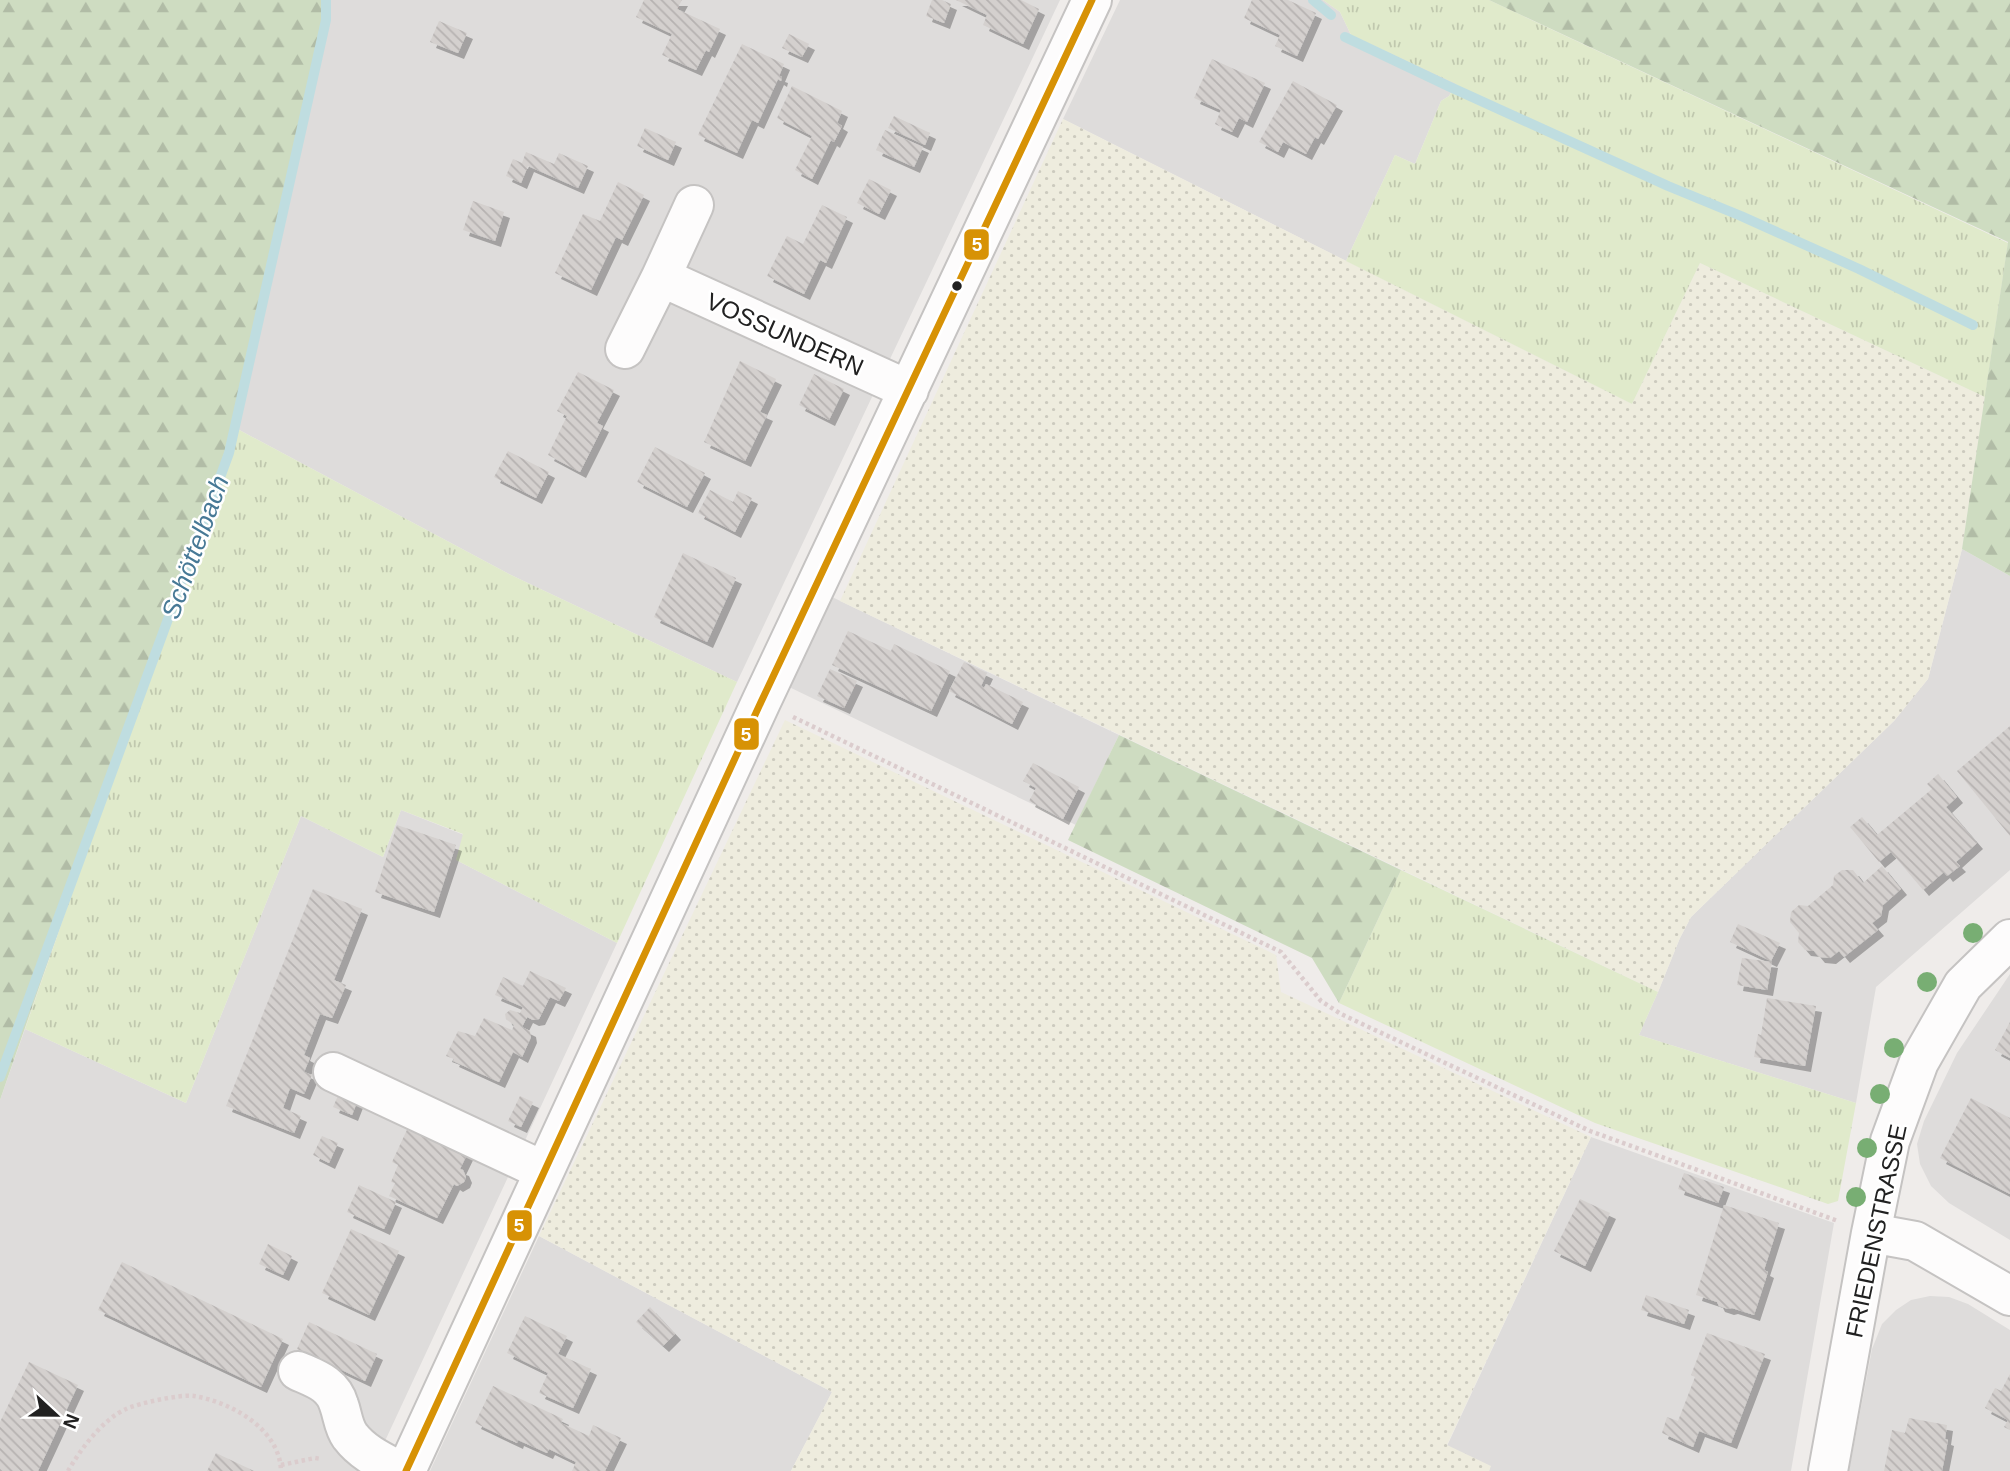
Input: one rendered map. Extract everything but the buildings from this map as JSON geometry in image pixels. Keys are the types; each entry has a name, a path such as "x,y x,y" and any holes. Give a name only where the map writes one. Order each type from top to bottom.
{"street":[{"path":"406,1471 761,702 1092,0"},
{"path":"625,349 694,205"},
{"name":"VOSSUNDERN","path":"661,277 909,390"},
{"name":"FRIEDENSTRASSE","path":"1828,1471 1890,1141 1919,1062 1963,985 2010,939"},
{"path":"333,1072 544,1171"},
{"path":"1871,1233 1915,1241 2010,1296"},
{"path":"298,1371 326,1383 339,1404 348,1434 366,1452 400,1471"}],"path":[{"path":"761,702 1281,952 1321,1001 1341,1014 1590,1131 1871,1233"},
{"path":"68,1471 79,1451 101,1428 125,1409 192,1395 234,1407 269,1435 281,1471"}],"shaded area":[{"path":"324,0 1060,0 737,682 511,575 230,425 325,19"},
{"path":"1120,0 1323,0 1340,12 1351,35 1456,83 1449,96 1441,101 1415,164 1395,155 1346,261 1063,119"},
{"path":"1063,119 1632,404 1700,263 1985,397 1962,549 1928,679 1894,721 1691,917 1658,992 840,601"},
{"path":"1962,549 2010,576 2010,870 1876,987 1856,1103 1639,1035 1691,917 1894,721 1928,679"},
{"path":"830,596 1119,735 1076,825 787,686"},
{"path":"785,720 1276,955 1281,992 1591,1137 1447,1445 1491,1466 1489,1471 791,1471 832,1392 539,1236"},
{"path":"401,810 464,835 456,860 617,943 371,1471 0,1471 0,1100 25,1029 186,1103 301,816 383,857"},
{"path":"2010,974 2010,1240 1949,1203 1931,1186 1920,1164 1917,1144 1924,1121 1957,1053"},
{"path":"1591,1137 1834,1223 1791,1471 1489,1471 1490,1467 1447,1446"},
{"path":"539,1236 832,1392 791,1471 430,1471"},
{"path":"1930,1296 1949,1297 1968,1304 2010,1330 2010,1471 1849,1471 1872,1349 1882,1324 1911,1300"}],"green space":[{"path":"0,0 324,0 325,19 225,451 0,1100"},
{"path":"1323,0 1489,0 2008,243 1985,397 1700,263 1632,404 1346,261 1395,155 1415,164 1441,101 1449,96 1456,84 1351,35 1340,12"},
{"path":"1489,0 2010,0 2010,576 1962,549 2008,242"},
{"path":"230,425 511,575 737,682 617,943 456,860 463,834 401,810 383,857 301,816 186,1103 25,1029 225,451"},
{"path":"1119,735 1401,870 1339,1003 1312,958 1068,840"},
{"path":"1401,870 1658,992 1639,1035 1856,1103 1838,1201 1828,1204 1595,1123 1339,1003"}],"waterway":[{"name":"Schöttelbach","path":"0,1077 229,453 326,20 326,0"},
{"path":"1313,0 1331,15"},
{"path":"1345,37 1668,186 1859,269 1973,325"}],"transit line":[{"name":"5","path":"406,1471 761,702 1092,0"}]}
